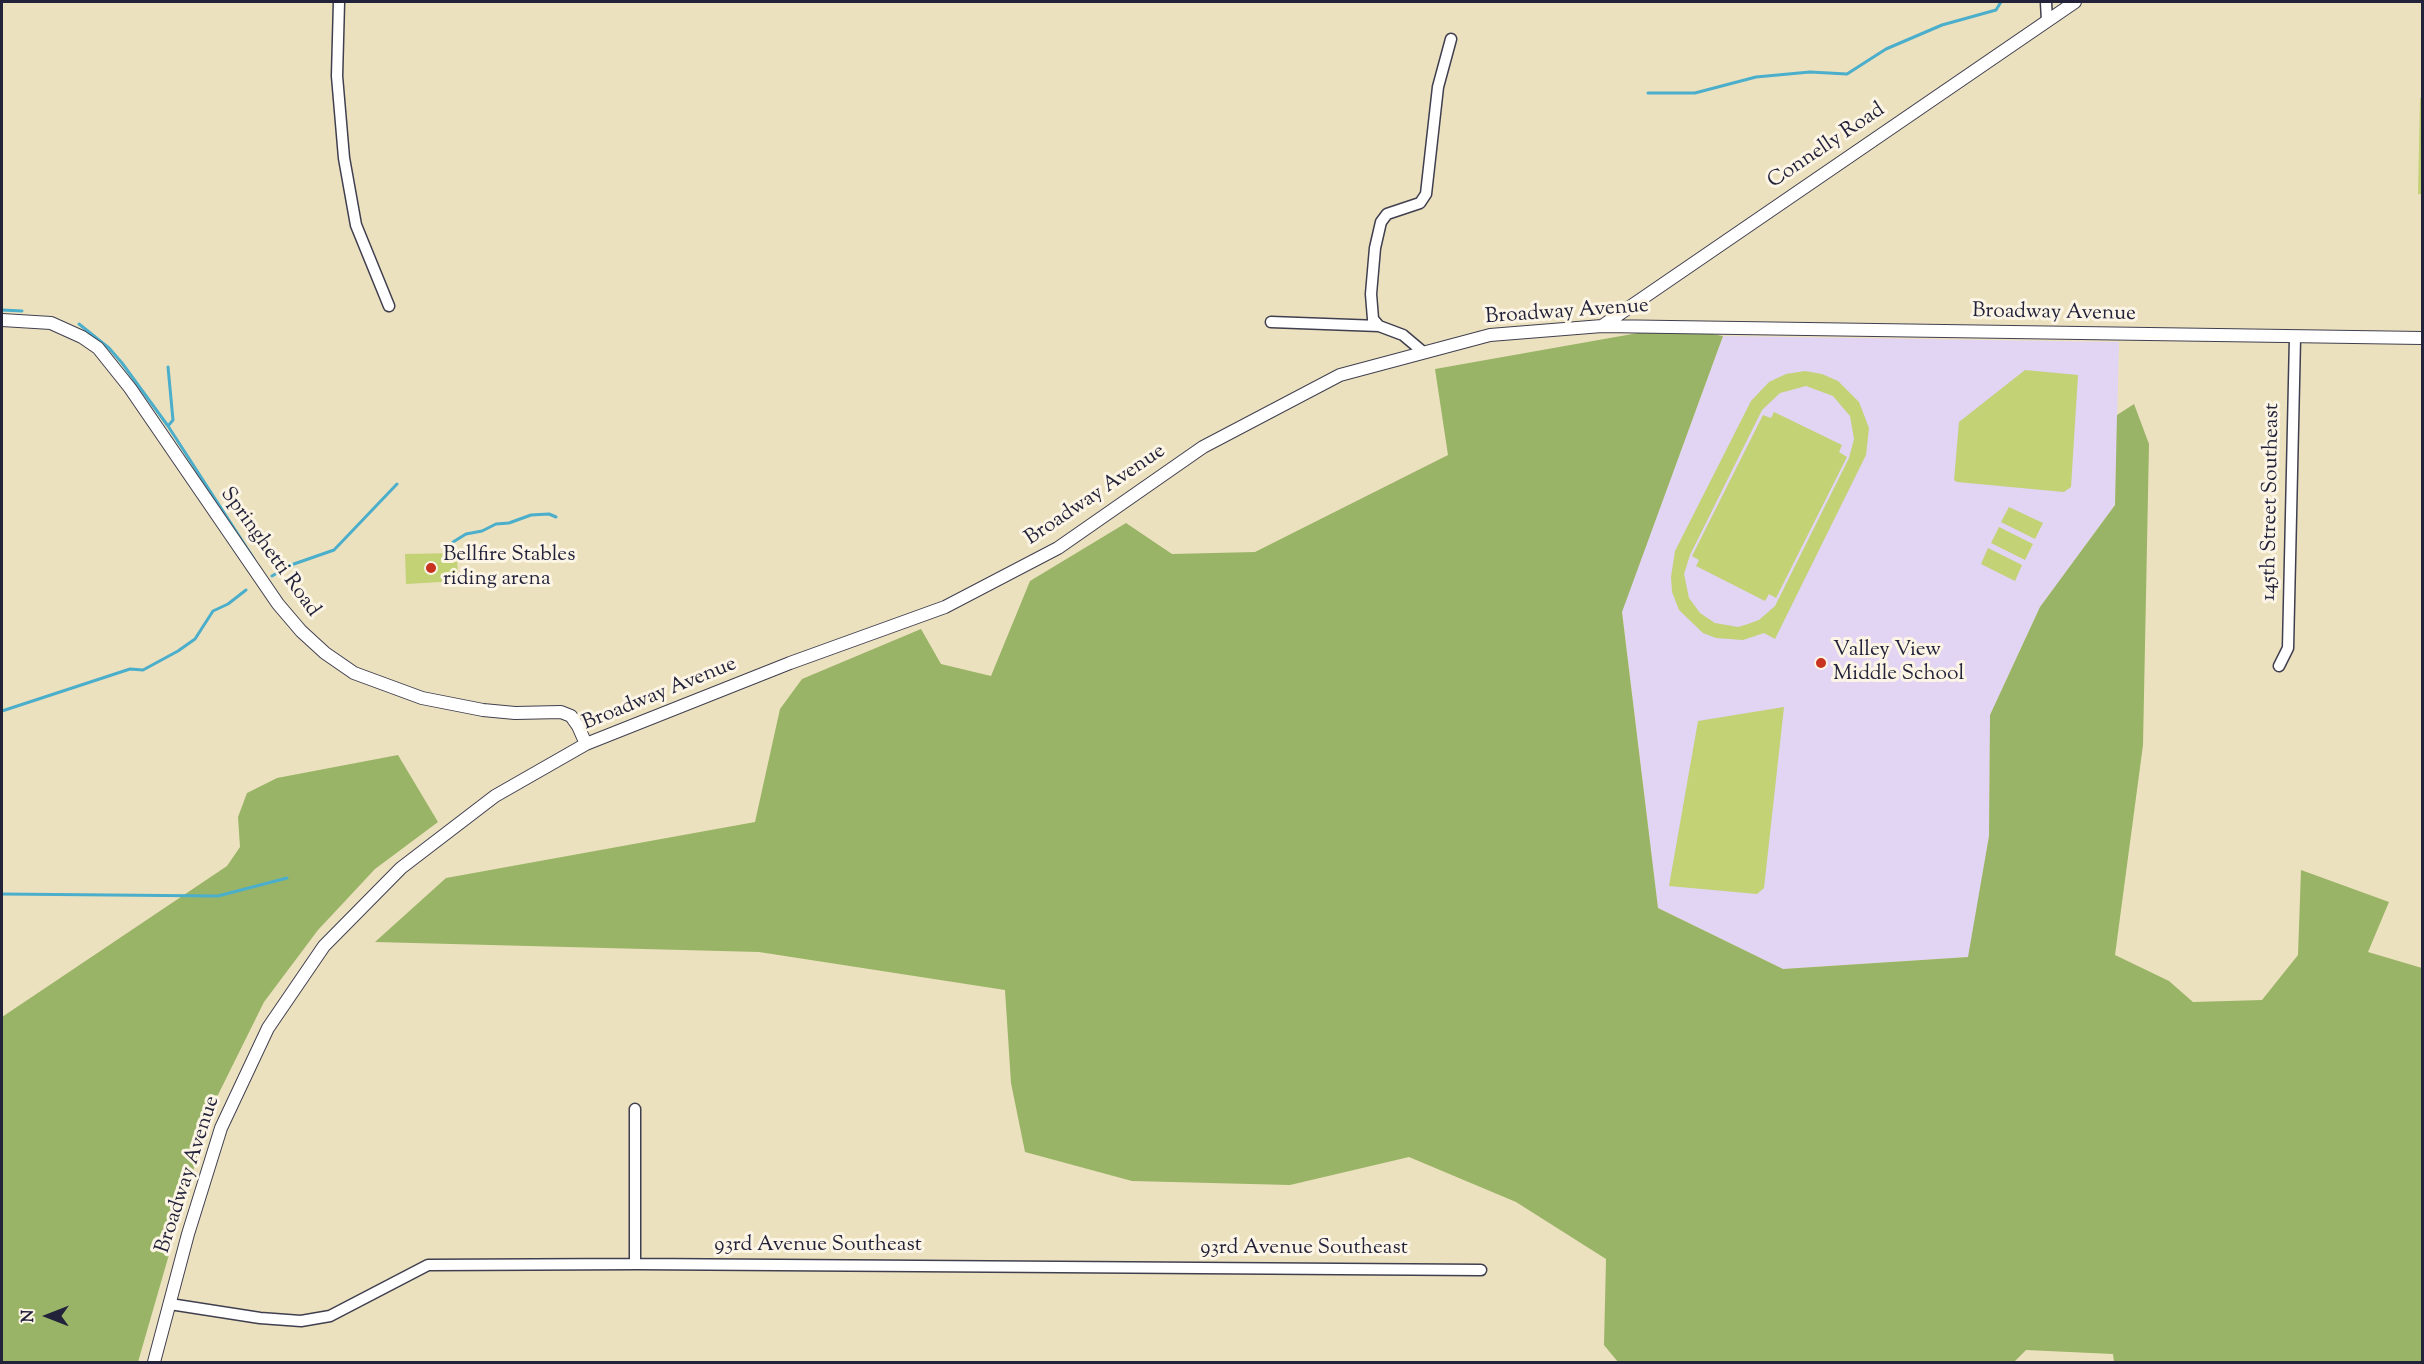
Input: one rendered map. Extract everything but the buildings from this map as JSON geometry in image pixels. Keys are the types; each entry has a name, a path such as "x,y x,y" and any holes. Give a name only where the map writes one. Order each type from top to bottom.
{"street":[{"path":"339,2 338,76 344,158 356,225 389,306"},
{"path":"2046,2 2047,21"},
{"name":"Connelly Road","path":"1602,326 2075,2"},
{"path":"1379,326 1371,312 1378,233 1388,214 1420,203 1426,194 1438,87 1451,39"},
{"name":"Springhetti Road","path":"2,320 51,323 82,337 98,348 130,388 278,604 325,654 354,673 422,698 483,710 515,713 561,712 571,716 586,744"},
{"path":"1271,322 1379,326 1403,335 1422,351"},
{"name":"Broadway Avenue","path":"154,1362 221,1128 268,1028 324,946 401,868 450,828 495,796 586,744 790,663 945,608 1058,548 1203,447 1340,375 1422,351 1490,335 1602,326 2295,338 2422,338"},
{"name":"145th Street Southeast","path":"2279,666 2288,648 2295,338"},
{"path":"635,1109 635,1264"},
{"name":"93rd Avenue Southeast","path":"170,1304 260,1318 301,1321 330,1316 428,1265 635,1264 1481,1270"}],"shaded area":[{"name":"Valley View Middle School","path":"1723,336 2119,342 2115,505 2040,607 1990,715 1989,836 1969,957 1783,969 1658,908 1622,611"}],"green space":[{"path":"2420,98 2422,98 2422,194 2418,194"},
{"path":"1672,327 1723,336 1622,612 1658,908 1783,969 1968,957 1989,836 1990,715 2040,607 2115,505 2117,415 2134,404 2149,444 2143,745 2115,955 2169,981 2193,1002 2262,1000 2298,955 2301,870 2389,902 2368,952 2422,968 2422,1362 2114,1362 2113,1354 2026,1350 2014,1362 1618,1362 1604,1345 1606,1259 1516,1202 1409,1157 1290,1185 1132,1181 1025,1152 1011,1083 1005,990 759,952 375,942 446,878 755,822 780,709 802,679 921,629 941,664 991,676 1030,581 1126,523 1172,554 1255,552 1448,455 1435,369"},
{"path":"2025,370 2078,375 2071,487 2064,492 1957,482 1954,480 1959,422"},
{"path":"1805,371 1822,374 1838,381 1859,402 1869,428 1866,455 1775,639 1764,633 1743,640 1716,638 1703,633 1679,610 1672,592 1671,577 1675,551 1751,401 1769,382 1786,374","holes":["1806,386 1833,396 1850,416 1854,439 1849,458 1775,606 1759,620 1738,627 1715,623 1700,613 1689,598 1684,574 1690,555 1762,410 1780,393"]},
{"path":"1774,412 1842,445 1839,452 1847,457 1776,598 1769,594 1765,601 1696,566 1699,560 1692,556 1763,415 1771,418"},
{"path":"2009,507 2043,523 2035,539 2001,522"},
{"path":"1999,527 2033,544 2025,560 1991,543"},
{"path":"1988,548 2022,565 2015,581 1981,564"},
{"name":"Bellfire Stables riding arena","path":"457,553 458,581 406,584 405,554"},
{"path":"1784,707 1764,888 1757,894 1669,886 1698,721"},
{"path":"398,755 438,822 375,869 318,930 264,1002 211,1109 138,1362 2,1362 2,1017 227,866 240,847 238,817 247,793 277,778"}],"waterway":[{"path":"1648,93 1695,93 1756,77 1810,72 1847,74 1886,49 1942,25 1996,10 2001,2"},
{"path":"2,310 22,311"},
{"path":"79,324 109,348 122,363 168,426 254,559"},
{"path":"168,367 173,420 168,426"},
{"path":"272,576 291,565 334,550 397,484"},
{"path":"452,545 466,534 482,531 496,524 509,523 531,515 549,514 556,517"},
{"path":"2,711 130,669 143,670 195,639 213,611 228,604 246,590"},
{"path":"2,894 218,896 287,878"}],"place":[{"name":"Bellfire Stables riding arena","path":"431,568"},
{"name":"Valley View Middle School","path":"1821,663"}]}
